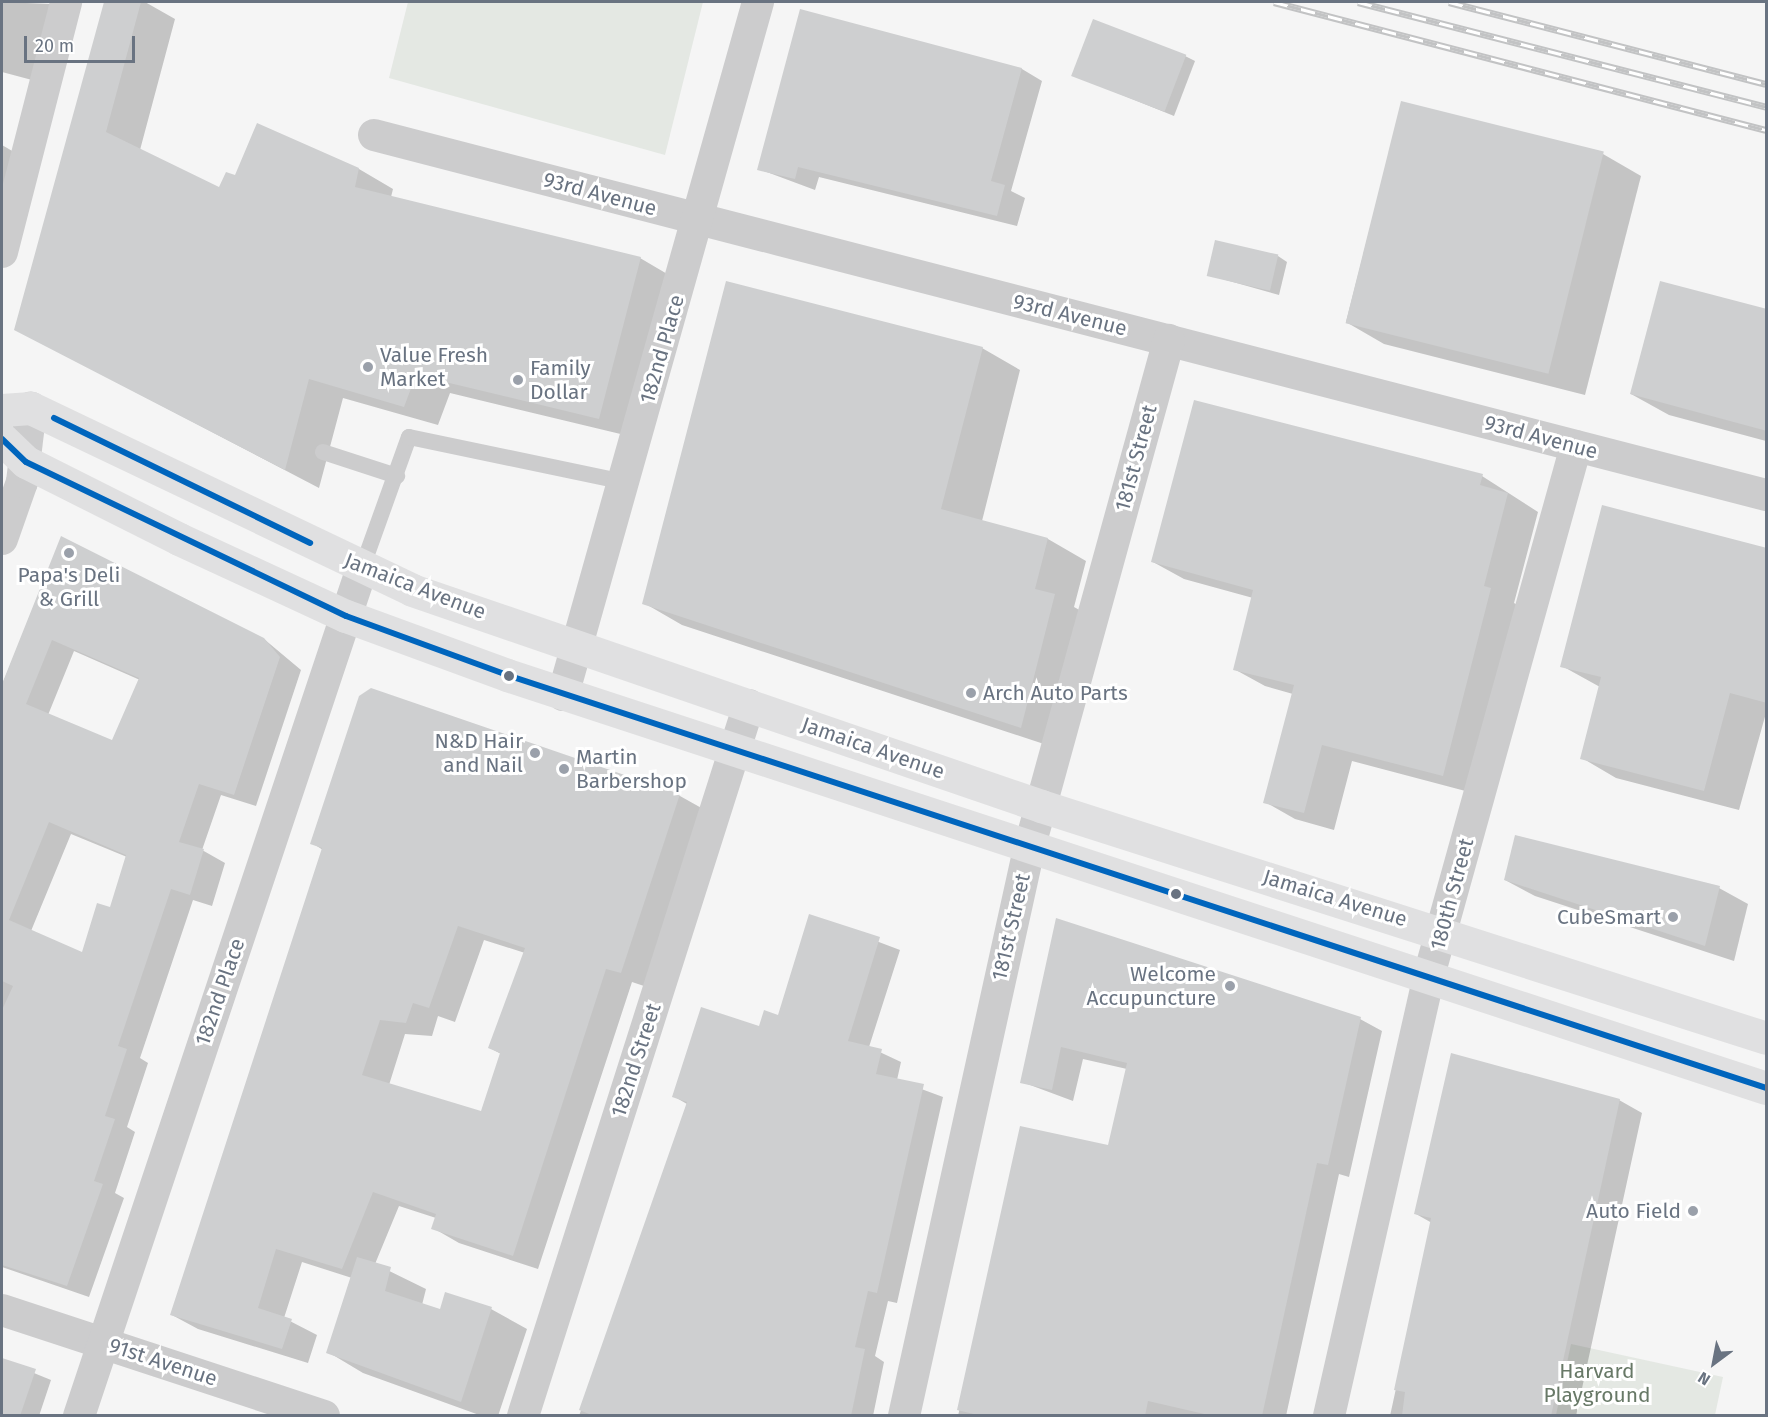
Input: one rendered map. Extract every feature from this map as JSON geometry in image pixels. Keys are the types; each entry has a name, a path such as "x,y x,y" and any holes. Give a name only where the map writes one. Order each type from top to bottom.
{"main road":[{"name":"Jamaica Avenue","path":"16,409 362,568 1041,806 1443,932 1767,1038"},
{"path":"2,439 26,462 346,616 734,754 1767,1088"}],"street":[{"path":"2,252 66,2"},
{"name":"182nd Place","path":"563,695 699,219 758,2"},
{"name":"93rd Avenue","path":"374,135 1767,495"},
{"name":"181st Street","path":"904,1416 1029,849 1168,340"},
{"path":"2,539 26,462 16,409"},
{"name":"180th Street","path":"1329,1416 1428,979 1443,932 1576,446"},
{"name":"182nd Place","path":"79,1416 362,568"},
{"name":"182nd Street","path":"523,1416 749,705"},
{"name":"91st Avenue","path":"2,1310 324,1416"}],"lane":[{"path":"362,568 397,476 409,437 624,482"},
{"path":"323,452 397,476"}],"green space":[{"path":"408,2 703,2 665,155 389,78"},
{"name":"Harvard Playground","path":"1571,1344 1723,1377 1715,1415 1556,1415"}],"building":[{"path":"104,2 141,2 106,132 219,187 226,172 235,175 257,123 359,168 355,187 641,257 599,419 416,375 404,407 309,379 285,470 14,330"},
{"path":"800,9 1022,68 991,181 1005,185 997,216 798,167 795,179 757,170"},
{"path":"1093,19 1186,55 1164,112 1071,76"},
{"path":"1401,101 1604,152 1548,374 1346,323"},
{"path":"1215,240 1278,255 1270,291 1207,276"},
{"path":"726,281 983,347 941,509 1048,538 1035,589 1055,594 1021,728 642,604"},
{"path":"1660,281 1767,309 1767,431 1630,394"},
{"path":"1194,400 1483,474 1480,485 1508,493 1484,586 1491,588 1443,776 1322,745 1304,813 1263,803 1294,685 1233,670 1253,590 1151,562"},
{"path":"1602,505 1767,548 1767,703 1730,693 1704,791 1580,759 1601,677 1560,667"},
{"path":"61,536 264,638 280,657 234,795 199,784 179,842 204,849 190,895 171,889 118,1046 127,1049 105,1116 115,1119 94,1181 103,1184 67,1286 2,1265 2,1010 13,986 2,981 2,684","holes":["52,640 139,678 112,740 26,704","49,822 126,855 110,907 97,903 82,952 9,920"]},
{"path":"371,688 680,794 621,973 606,969 513,1256 431,1229 436,1214 373,1192 342,1269 276,1249 258,1308 292,1319 282,1349 170,1315 322,848 310,844 359,696","holes":["458,926 525,948 488,1048 500,1053 481,1111 362,1075 380,1020 406,1023 413,1003 429,1008"]},
{"path":"1515,835 1720,886 1705,946 1504,880"},
{"path":"809,914 880,937 848,1041 882,1049 876,1074 924,1084 877,1293 868,1291 855,1347 865,1349 851,1416 594,1416 579,1410 687,1102 672,1097 701,1007 759,1026 764,1010 778,1015"},
{"path":"1056,918 1361,1017 1328,1165 1317,1163 1262,1416 1213,1416 1148,1401 1145,1416 982,1416 957,1410 1020,1126 1108,1145 1127,1063 1061,1047 1052,1090 1020,1083"},
{"path":"1451,1053 1620,1099 1551,1416 1402,1416 1405,1392 1394,1390 1431,1218 1414,1214"},
{"path":"357,1257 391,1267 385,1291 440,1309 445,1292 492,1307 461,1402 326,1353"},
{"path":"2,1358 36,1369 20,1416 2,1416"}],"railway":[{"path":"1274,2 1766,130"},
{"path":"1358,2 1766,107"},
{"path":"1449,2 1766,84"}],"transit line":[{"path":"54,418 310,543"},
{"path":"2,439 26,462 346,616 507,675 1766,1088"}],"place":[{"name":"Value Fresh Market","path":"368,367"},
{"name":"Family Dollar","path":"518,380"},
{"name":"Papa's Deli & Grill","path":"69,553"},
{"name":"Arch Auto Parts","path":"971,693"},
{"name":"N&D Hair and Nail","path":"535,753"},
{"name":"Martin Barbershop","path":"564,769"},
{"name":"CubeSmart","path":"1673,917"},
{"name":"Welcome Accupuncture","path":"1230,986"},
{"name":"Auto Field","path":"1693,1211"}]}
